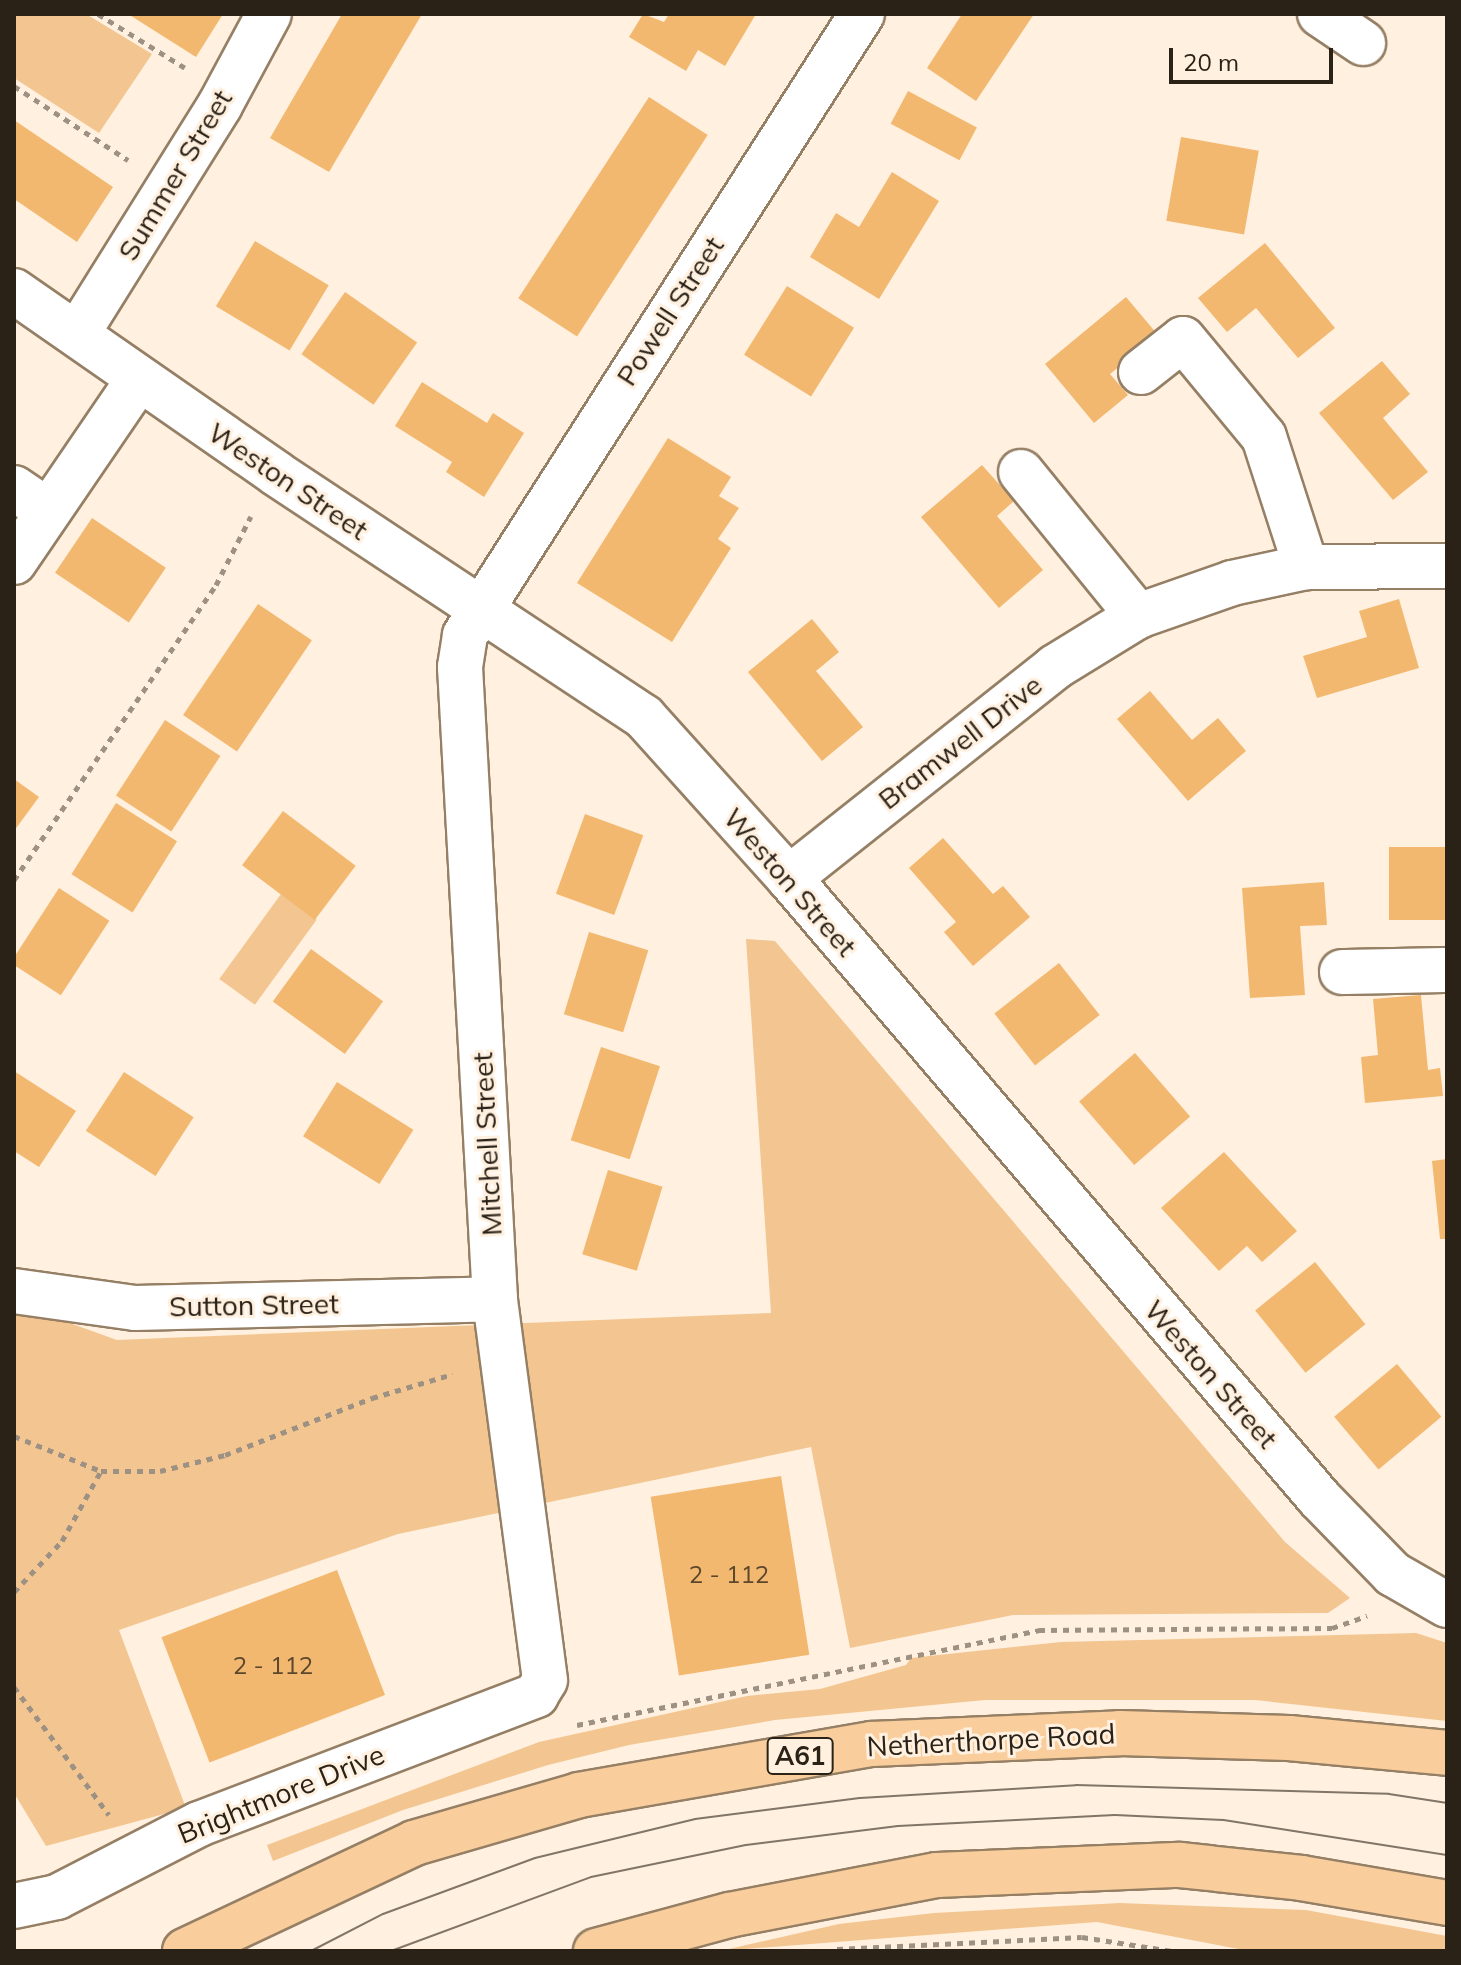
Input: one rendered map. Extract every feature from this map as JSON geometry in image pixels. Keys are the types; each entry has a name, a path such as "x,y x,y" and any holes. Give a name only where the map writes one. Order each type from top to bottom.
{"highway":[{"name":"Netherthorpe Road","path":"185,1951 414,1843 579,1795 872,1744 1120,1733 1302,1739 1447,1753"},
{"path":"596,1951 795,1900 937,1875 1180,1865 1301,1878 1447,1903"}],"street":[{"name":"Summer Street","path":"77,334 226,93 269,14"},
{"name":"Powell Street","path":"478,607 862,14"},
{"path":"1320,14 1363,43"},
{"name":"Weston Street","path":"14,291 277,474 644,717 789,878 1319,1498 1393,1574 1447,1605"},
{"path":"1141,372 1183,339 1264,437 1306,567"},
{"path":"14,562 31,500 138,380"},
{"path":"1021,472 1138,616"},
{"name":"Bramwell Drive","path":"789,878 1055,667 1138,616 1232,583 1306,567 1447,566"},
{"name":"Mitchell Street","path":"478,607 465,635 460,667 495,1299 545,1680"},
{"path":"1342,972 1447,970"},
{"name":"Sutton Street","path":"14,1291 135,1308 495,1299"},
{"name":"Brightmore Drive","path":"14,1906 57,1897 145,1851 319,1775 536,1695 545,1680"}],"path":[{"path":"98,14 226,93"},
{"path":"14,86 169,186"},
{"path":"14,880 216,585 241,531 277,474"},
{"path":"14,1436 101,1471 160,1471 225,1455 503,1355"},
{"path":"14,1592 62,1541 101,1471"},
{"path":"14,1687 101,1807 145,1851"},
{"path":"823,1950 1082,1937 1172,1951"}],"shaded area":[{"path":"14,14 86,14 152,54 99,133 14,78"},
{"path":"281,894 317,920 255,1005 219,979"},
{"path":"746,939 775,941 1285,1542 1350,1598 1328,1613 1013,1615 850,1648 811,1447 398,1534 119,1630 186,1808 46,1846 14,1793 14,1303 117,1340 771,1313"},
{"path":"1416,1633 1447,1643 1447,1721 1255,1700 985,1700 775,1720 629,1745 548,1765 403,1810 273,1861 267,1845 539,1742 747,1696 820,1689 906,1665 911,1658 1061,1642"},
{"path":"1120,1903 1306,1910 1447,1936 1447,1951 1249,1951 1097,1922 720,1951 839,1924 934,1913"}],"building":[{"path":"128,14 223,14 196,57"},
{"path":"342,14 422,14 329,172 270,138"},
{"path":"643,14 664,22 669,14 756,14 725,66 698,50 686,71 629,37"},
{"path":"962,14 1034,14 976,101 927,68"},
{"path":"908,91 977,128 959,160 891,124"},
{"path":"649,97 708,135 577,336 518,298"},
{"path":"14,120 113,187 77,242 14,199"},
{"path":"1181,137 1259,151 1244,234 1166,221"},
{"path":"892,172 939,201 879,299 810,257 836,213 859,227"},
{"path":"255,241 329,285 290,350 216,306"},
{"path":"1265,243 1335,328 1298,358 1256,308 1227,332 1198,298"},
{"path":"787,286 854,328 811,397 744,355"},
{"path":"345,292 417,342 373,405 301,354"},
{"path":"1126,297 1158,335 1110,374 1128,395 1094,423 1045,364"},
{"path":"1382,361 1410,394 1383,418 1428,472 1393,500 1319,413"},
{"path":"422,382 487,423 493,413 524,433 484,497 446,472 452,462 395,426"},
{"path":"668,438 731,477 719,496 739,508 718,539 731,548 672,642 577,583"},
{"path":"982,465 1014,501 997,516 1043,570 999,608 921,517"},
{"path":"92,518 166,568 129,622 55,573"},
{"path":"1399,599 1419,668 1317,698 1303,656 1367,637 1359,611"},
{"path":"258,604 312,640 237,751 183,715"},
{"path":"812,619 839,652 816,671 863,727 822,761 748,672"},
{"path":"1150,691 1192,740 1218,718 1246,751 1188,801 1117,719"},
{"path":"165,720 220,756 171,831 116,795"},
{"path":"14,779 39,797 14,831"},
{"path":"116,803 177,841 133,912 71,874"},
{"path":"283,811 356,866 315,920 242,865"},
{"path":"585,814 643,835 614,915 556,894"},
{"path":"943,838 993,894 1003,886 1030,917 973,966 944,932 956,922 909,868"},
{"path":"1389,847 1447,847 1447,920 1389,920"},
{"path":"1324,882 1327,925 1300,926 1305,995 1250,998 1242,888"},
{"path":"59,888 109,921 61,995 14,965 14,957"},
{"path":"589,932 648,950 623,1032 564,1014"},
{"path":"311,949 383,1001 345,1054 273,1002"},
{"path":"1059,963 1100,1015 1035,1065 994,1013"},
{"path":"1421,995 1428,1070 1440,1068 1443,1096 1365,1103 1361,1057 1378,1055 1373,999"},
{"path":"601,1047 660,1066 630,1159 571,1140"},
{"path":"1135,1053 1190,1116 1134,1165 1079,1102"},
{"path":"14,1071 76,1111 39,1167 14,1151"},
{"path":"124,1072 194,1117 155,1176 86,1131"},
{"path":"337,1082 413,1130 379,1184 303,1136"},
{"path":"1224,1152 1297,1231 1262,1262 1247,1246 1219,1271 1161,1208"},
{"path":"1447,1159 1447,1239 1440,1239 1432,1161"},
{"path":"608,1170 663,1187 637,1271 582,1254"},
{"path":"1315,1262 1365,1324 1306,1373 1255,1310"},
{"path":"1397,1364 1441,1417 1379,1470 1334,1417"},
{"path":"781,1476 809,1655 679,1675 651,1497"},
{"path":"337,1570 385,1695 210,1762 161,1637"}],"tram line":[{"path":"311,1951 383,1914 535,1858 695,1819 860,1798 1076,1785 1389,1794 1447,1803"},
{"path":"391,1951 591,1877 746,1845 898,1826 1115,1815 1223,1820 1447,1855"}]}
